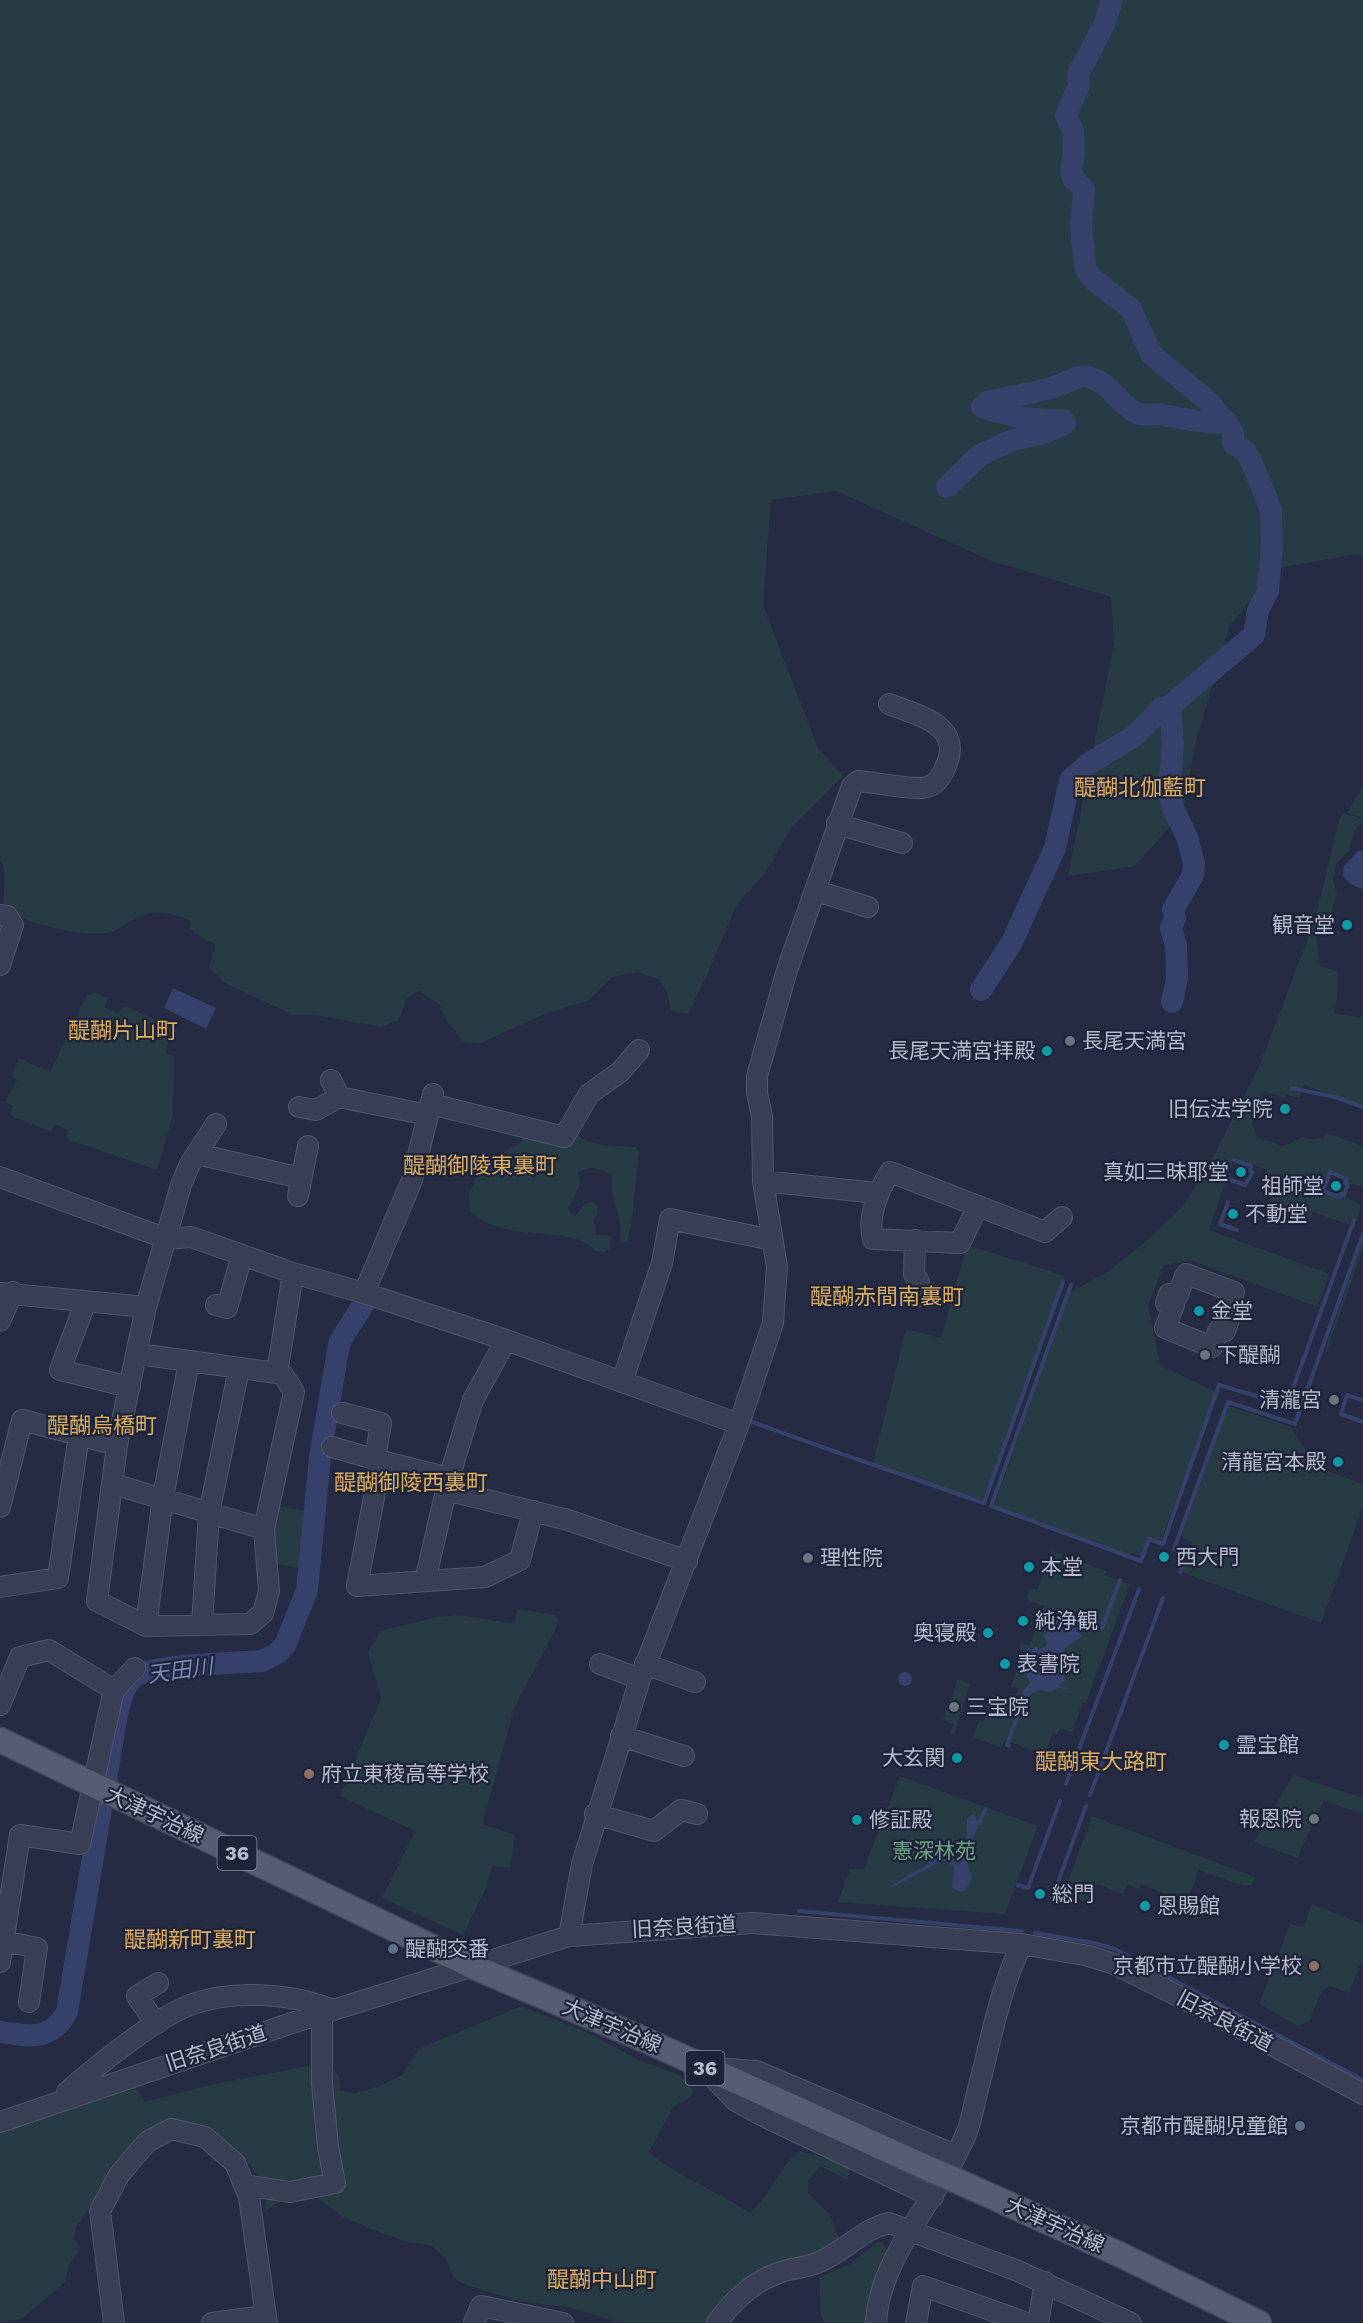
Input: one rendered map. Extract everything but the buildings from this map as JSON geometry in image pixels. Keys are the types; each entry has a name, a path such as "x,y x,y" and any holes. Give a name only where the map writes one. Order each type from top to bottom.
{"main road":[{"name":"大津宇治線","path":"0,1740 474,1967 704,2067 1119,2254 1259,2323"}],"street":[{"path":"569,1936 582,1864 595,1815 621,1736 643,1672 739,1424 773,1323 777,1275 763,1181 762,1116 757,1093 757,1076 787,970 817,891 837,824 852,786 858,781 924,788 939,779 950,757 948,736 942,728 889,704"},
{"path":"837,824 902,843"},
{"path":"817,891 868,907"},
{"path":"0,915 7,916 13,925 0,965"},
{"path":"299,1107 316,1110 335,1088 431,1104 564,1137 589,1094 620,1072 639,1050"},
{"path":"364,1293 411,1180 431,1104"},
{"path":"138,1354 277,1373 283,1375 294,1392 264,1529 270,1580 263,1613 250,1624 146,1626 97,1601 117,1445 147,1307 181,1185 216,1124"},
{"path":"197,1154 300,1187 308,1146"},
{"path":"978,1206 960,1243 873,1239 869,1226 876,1208 877,1193 890,1172 978,1206 1045,1232 1062,1217"},
{"path":"0,1177 167,1239 191,1237 293,1273 364,1293 506,1340 739,1424"},
{"path":"763,1181 877,1193"},
{"path":"622,1382 662,1263 670,1219 772,1240"},
{"path":"915,1240 914,1274 919,1282 916,1297"},
{"path":"216,1305 226,1308 242,1255"},
{"path":"277,1373 293,1273"},
{"path":"1186,1274 1234,1293 1227,1309 1232,1311 1225,1331 1220,1329 1212,1347 1165,1328 1174,1305 1166,1302 1169,1294 1177,1297 1186,1274"},
{"path":"0,1321 6,1292 147,1307"},
{"path":"86,1301 60,1370 130,1387"},
{"path":"425,1581 447,1484 473,1400 506,1340"},
{"path":"146,1626 163,1497 189,1362"},
{"path":"202,1625 208,1513 239,1369"},
{"path":"342,1413 381,1423 378,1460 357,1586 484,1578 520,1560 533,1511"},
{"path":"0,1507 22,1420 117,1445"},
{"path":"0,1587 58,1578 79,1435"},
{"path":"332,1447 687,1561"},
{"path":"113,1484 163,1497 264,1529"},
{"path":"0,1705 20,1657 49,1650 114,1690"},
{"path":"600,1664 695,1682"},
{"path":"0,1962 20,1835 80,1844 114,1690 135,1668"},
{"path":"621,1736 684,1756"},
{"path":"595,1815 654,1831 681,1810 697,1814"},
{"name":"旧奈良街道","path":"0,2122 58,2100 569,1936 684,1927 779,1923 1022,1944 1089,1956 1114,1964 1363,2094"},
{"path":"4,1941 37,1948 29,2002"},
{"path":"876,2323 885,2283 899,2251 933,2197 967,2133 995,2020 1022,1944"},
{"path":"156,2024 137,1996 158,1983"},
{"path":"58,2100 156,2024 186,2006 225,1998 272,1997 318,2004 328,2012 322,2084 328,2147 335,2183 290,2192 244,2185"},
{"path":"704,2067 756,2071 955,2155"},
{"path":"704,2067 736,2101 933,2197"},
{"path":"114,2323 100,2211 119,2175 147,2142 171,2129 205,2137 235,2163 249,2197 265,2320 212,2323"},
{"path":"730,2323 744,2304 766,2290 831,2269 883,2233 889,2223"},
{"path":"717,2323 724,2313 754,2285 781,2272 817,2263 875,2226 889,2223 1045,2282 1131,2323"},
{"path":"1038,2323 1045,2282"},
{"path":"916,2323 923,2286 974,2314 1026,2323"},
{"path":"474,2323 481,2306 563,2323"}],"green space":[{"path":"0,0 1363,0 1363,555 1356,554 1279,568 1230,625 1196,741 1183,812 1135,866 1068,876 1114,644 1111,597 992,561 836,491 771,500 763,605 818,748 843,776 791,828 764,875 737,904 688,1014 671,1011 667,992 660,980 638,972 612,977 589,1000 547,1013 481,1043 464,1042 448,1023 439,1004 419,991 407,999 399,1020 381,1027 316,1015 293,1015 223,982 209,967 216,945 194,933 190,928 191,921 177,915 149,914 134,919 114,931 102,933 58,929 16,916 5,911 5,873 0,861"},
{"path":"1363,785 1363,818 1347,813"},
{"path":"1343,813 1363,819 1363,822 1354,831 1349,851 1336,864 1333,879 1337,894 1324,934 1315,931 1320,966 1337,971 1338,990 1334,1013 1361,1018 1363,1010 1363,1106 1304,1085 1299,1098 1287,1094 1285,1098 1264,1091 1252,1123 1257,1137 1283,1146 1303,1137 1323,1138 1326,1133 1363,1146 1363,1186 1350,1184 1351,1180 1329,1171 1321,1192 1343,1200 1345,1196 1361,1206 1357,1221 1347,1224 1313,1212 1310,1220 1271,1206 1271,1187 1263,1184 1267,1170 1234,1158 1209,1230 1329,1274 1318,1307 1192,1261 1164,1265 1148,1305 1160,1365 1216,1392 1161,1541 1148,1537 1141,1556 1131,1553 1130,1556 994,1506 1070,1292 1108,1272 1145,1242 1182,1207 1207,1168 1258,1069 1314,923 1339,820"},
{"path":"96,993 108,998 104,1007 117,1013 126,1006 177,1031 176,1037 169,1036 166,1054 174,1056 173,1114 157,1170 66,1139 68,1130 54,1124 51,1132 10,1115 13,1106 5,1102 17,1080 12,1077 19,1058 50,1072 87,995"},
{"path":"576,1133 587,1141 612,1146 636,1147 639,1151 632,1221 627,1242 622,1243 620,1240 621,1227 612,1192 612,1176 595,1169 578,1172 580,1185 568,1211 575,1216 585,1204 592,1202 597,1206 598,1214 593,1220 597,1235 611,1236 610,1248 604,1252 596,1251 584,1242 570,1237 500,1228 484,1222 470,1211 469,1194 480,1168 519,1145 524,1135"},
{"path":"1363,1240 1363,1249 1327,1350 1325,1349"},
{"path":"967,1245 1065,1276 983,1502 873,1463 906,1329 941,1338"},
{"path":"1228,1406 1291,1427 1316,1467 1363,1484 1363,1507 1321,1623 1181,1572 1192,1542 1181,1537"},
{"path":"275,1506 308,1511 307,1569 274,1564 271,1545"},
{"path":"1052,1551 1106,1571 1105,1575 1130,1584 1086,1703 1083,1702 1072,1732 1060,1728 1057,1735 1053,1733 1047,1749 1052,1751 1049,1757 1005,1740 1002,1748 973,1737 979,1721 984,1722 993,1695 1013,1702 1018,1689 1011,1686 1024,1652 1019,1649 1021,1643 1029,1646 1044,1606 1026,1599 1030,1588 1037,1590"},
{"path":"517,1609 555,1615 559,1622 514,1709 482,1824 515,1835 510,1868 492,1866 486,1888 463,1935 382,1898 415,1831 340,1796 381,1698 368,1652 380,1631 438,1617 460,1615 514,1624"},
{"path":"958,1679 970,1684 954,1735 950,1733 953,1724 943,1720"},
{"path":"1293,1775 1363,1798 1363,1814 1324,1801 1297,1858 1254,1842"},
{"name":"憲深林苑","path":"900,1776 1038,1826 1005,1914 838,1902 850,1869 864,1868"},
{"path":"1092,1816 1255,1878 1251,1885 1244,1886 1199,1870 1189,1897 1178,1893 1174,1903 1160,1897 1162,1893 1141,1884 1139,1889 1128,1885 1123,1894 1097,1884 1089,1903 1063,1894"},
{"path":"1312,1904 1363,1924 1363,1963 1361,1963 1349,1993 1331,1986 1322,1991 1309,2021 1298,2026 1259,2004 1290,1924 1303,1927"},
{"path":"521,2006 586,2032 639,2060 680,2075 693,2090 691,2097 674,2106 649,2152 673,2169 749,2213 757,2206 786,2165 801,2151 845,2164 850,2170 847,2180 820,2166 808,2181 808,2192 831,2216 843,2249 789,2266 712,2323 620,2323 572,2308 519,2301 466,2285 453,2278 446,2259 431,2245 407,2242 343,2217 313,2194 296,2191 266,2211 265,2188 249,2163 200,2126 182,2122 164,2125 127,2150 76,2228 74,2239 78,2244 78,2252 69,2266 65,2282 23,2318 0,2323 0,2129 25,2124 135,2086 145,2102 205,2086 318,2064 329,2064 339,2076 341,2091 355,2093 380,2086 402,2075 419,2049"},
{"path":"878,2242 883,2242 889,2253 870,2323 824,2323 821,2316 819,2277 848,2265"}],"water":[{"path":"1359,850 1363,851 1363,889 1352,885 1343,876 1344,866"},
{"path":"173,988 216,1008 206,1029 164,1008"},
{"path":"1053,1608 1082,1636 1064,1649 1067,1661 1058,1664 1060,1668 1064,1667 1065,1680 1059,1685 1068,1689 1058,1688 1050,1692 1039,1690 1031,1694 1021,1706 1018,1698 1030,1682 1024,1671 1032,1664 1038,1653 1029,1656 1027,1648 1029,1647 1031,1651 1036,1646 1039,1650 1047,1645 1044,1635 1049,1631 1050,1625 1047,1620 1040,1619 1040,1615 1050,1613","holes":["1041,1659 1046,1659 1051,1663 1052,1668 1046,1675 1036,1671"]},
{"path":"905,1672 910,1674 912,1679 910,1684 905,1686 900,1684 898,1679 900,1674"},
{"path":"973,1814 979,1823 966,1858 972,1878 966,1890 962,1892 952,1888 954,1867 942,1861 895,1886 890,1886 928,1864 934,1855 963,1855 966,1845 967,1819"}],"waterway":[{"path":"981,990 1011,944 1055,848 1070,780 1088,764 1136,735 1162,708 1170,706 1254,635 1258,610 1268,591 1272,547 1271,510 1252,463 1245,451 1233,443 1233,432 1209,402 1151,354 1131,309 1094,280 1086,270 1081,228 1084,189 1073,178 1071,170 1074,155 1073,131 1066,115 1079,85 1078,74 1105,23 1112,0"},
{"path":"947,487 980,455 1013,440 1044,433 1065,424 1064,420 1022,418 982,407 987,402 1041,391 1077,377 1085,376 1102,383 1138,414 1158,414 1202,421 1226,421"},
{"path":"1170,706 1173,744 1169,788 1172,806 1187,837 1194,863 1193,875 1173,910 1175,918 1171,928 1176,946 1177,978 1172,1002"},
{"path":"1291,1088 1335,1097 1363,1107"},
{"path":"1228,1179 1245,1185 1253,1172 1250,1171 1251,1166 1234,1160"},
{"path":"1330,1172 1347,1179 1345,1183 1348,1184 1344,1195 1341,1194 1340,1197 1323,1191 1330,1172"},
{"path":"1228,1202 1220,1224 1237,1230"},
{"path":"1071,1285 991,1506 1141,1561 1149,1539 1163,1544 1219,1385 1287,1405 1354,1220"},
{"path":"1180,1572 1187,1553 1174,1549 1228,1402 1295,1424 1363,1234"},
{"path":"845,1455 984,1503 1063,1282"},
{"name":"天田川","path":"0,2032 20,2035 46,2033 61,2022 67,2012 117,1714 126,1687 132,1679 155,1670 262,1661 276,1654 285,1645 307,1590 320,1457 340,1341 365,1302"},
{"path":"1363,1400 1347,1395 1341,1414 1363,1422"},
{"path":"749,1421 842,1454"},
{"path":"1102,1628 1120,1580"},
{"path":"1066,1784 1139,1589"},
{"path":"1090,1795 1163,1598"},
{"path":"1089,1630 1086,1622 1089,1620 1097,1630"},
{"path":"1009,1746 1007,1745 1021,1706"},
{"path":"1018,1885 1028,1888 1060,1801"},
{"path":"1058,1900 1052,1898 1086,1806"},
{"path":"979,1823 986,1809"},
{"path":"799,1911 1022,1931"},
{"path":"1035,1933 1115,1949 1363,2080"}],"place":[{"name":"観音堂","path":"1347,925"},
{"name":"長尾天満宮","path":"1070,1041"},
{"name":"長尾天満宮拝殿","path":"1047,1051"},
{"name":"旧伝法学院","path":"1285,1109"},
{"name":"真如三昧耶堂","path":"1241,1172"},
{"name":"祖師堂","path":"1336,1186"},
{"name":"不動堂","path":"1233,1214"},
{"name":"金堂","path":"1199,1311"},
{"name":"下醍醐","path":"1205,1355"},
{"name":"清瀧宮","path":"1334,1400"},
{"name":"清龍宮本殿","path":"1338,1462"},
{"name":"西大門","path":"1164,1557"},
{"name":"理性院","path":"808,1558"},
{"name":"本堂","path":"1029,1567"},
{"name":"純浄観","path":"1023,1621"},
{"name":"奥寝殿","path":"988,1633"},
{"name":"表書院","path":"1005,1664"},
{"name":"三宝院","path":"954,1707"},
{"name":"霊宝館","path":"1224,1745"},
{"name":"大玄関","path":"957,1758"},
{"name":"府立東稜高等学校","path":"309,1774"},
{"name":"報恩院","path":"1314,1819"},
{"name":"修証殿","path":"857,1820"},
{"name":"総門","path":"1040,1894"},
{"name":"恩賜館","path":"1145,1906"},
{"name":"醍醐交番","path":"393,1949"},
{"name":"京都市立醍醐小学校","path":"1314,1966"},
{"name":"京都市醍醐児童館","path":"1300,2126"}],"district":[{"name":"醍醐北伽藍町","path":"1140,787"},
{"name":"醍醐片山町","path":"123,1030"},
{"name":"醍醐御陵東裏町","path":"480,1165"},
{"name":"醍醐赤間南裏町","path":"887,1296"},
{"name":"醍醐烏橋町","path":"102,1425"},
{"name":"醍醐御陵西裏町","path":"411,1482"},
{"name":"醍醐東大路町","path":"1101,1761"},
{"name":"醍醐新町裏町","path":"190,1939"},
{"name":"醍醐中山町","path":"602,2279"}]}
